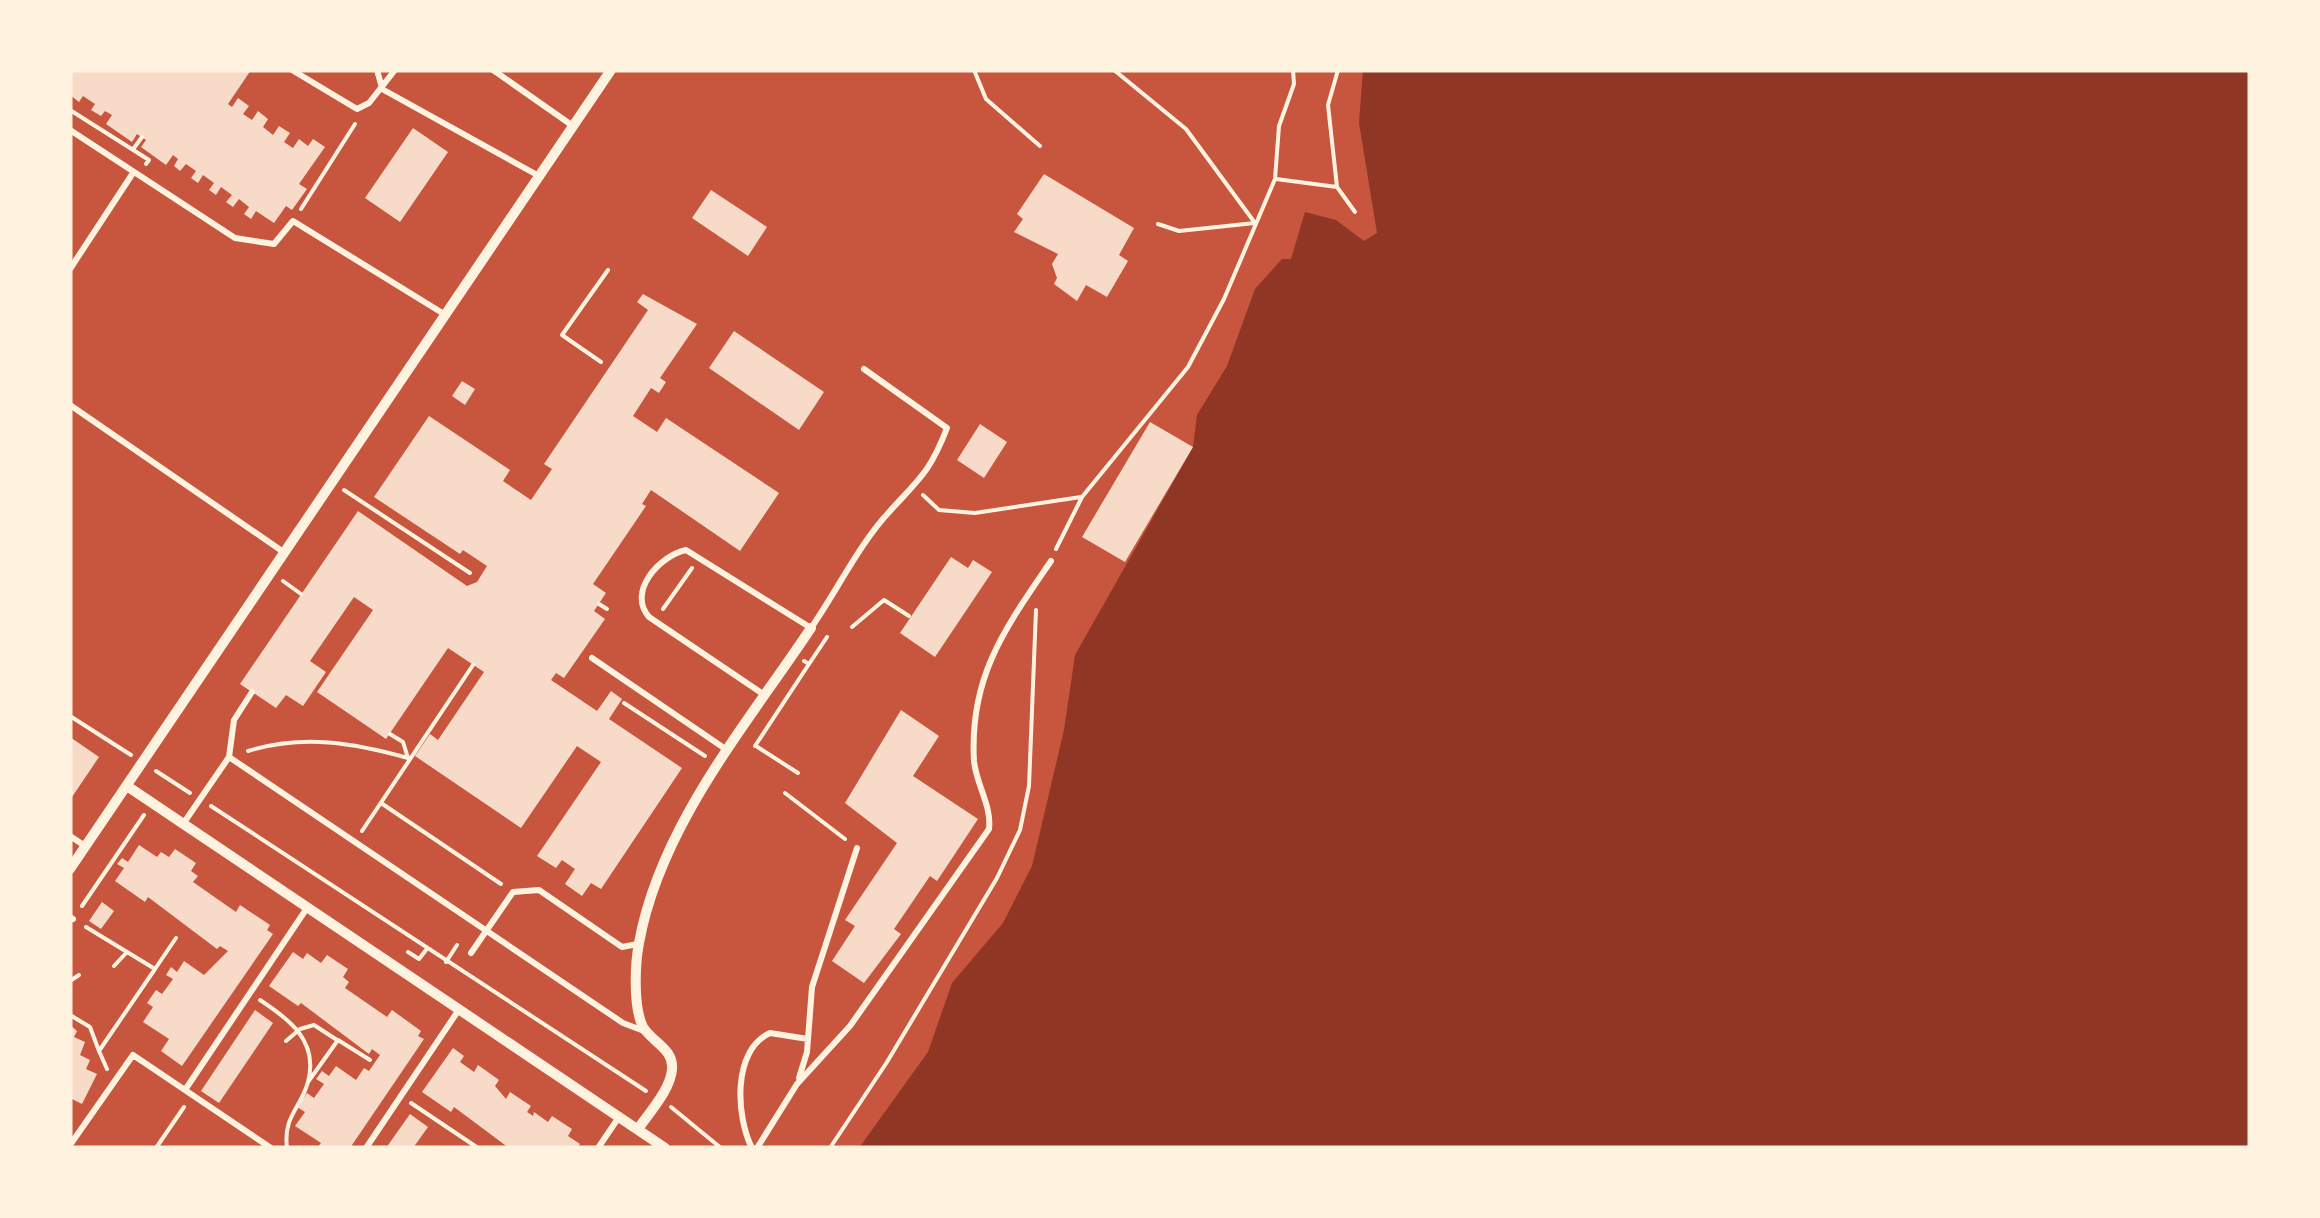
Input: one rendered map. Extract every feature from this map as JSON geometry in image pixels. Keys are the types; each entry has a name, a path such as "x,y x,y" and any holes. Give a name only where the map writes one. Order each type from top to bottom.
{"street":[{"path":"70,869 611,70"},
{"path":"638,1128 671,1077 672,1064 646,1031 638,999 639,944 679,835 738,734 811,628"},
{"path":"126,786 665,1148"}],"lane":[{"path":"292,70 348,107 368,104 395,70"},
{"path":"377,70 382,89 539,176"},
{"path":"492,70 573,126"},
{"path":"70,130 235,238 274,244 293,221 444,314"},
{"path":"70,269 136,175"},
{"path":"764,695 644,612 640,594 659,564 681,550 811,628 889,512 916,488 934,463 947,428 864,369"},
{"path":"70,404 282,551"},
{"path":"754,1148 797,1084 850,1026 988,830 990,817 974,763 981,683 1000,636 1051,561"},
{"path":"592,658 728,750"},
{"path":"184,824 229,757 234,720 252,692"},
{"path":"229,757 623,1024 646,1031"},
{"path":"70,836 85,846"},
{"path":"797,1084 808,1039 812,988 857,848"},
{"path":"470,953 514,892 533,888 622,947 639,944"},
{"path":"185,1090 308,906"},
{"path":"366,1148 460,1008"},
{"path":"754,1148 743,1120 743,1070 748,1052 770,1033 808,1039"},
{"path":"70,1145 74,1132 133,1056 271,1148"},
{"path":"598,1148 620,1116"}],"path":[{"path":"974,70 986,98 1040,146"},
{"path":"1114,70 1186,129 1255,224"},
{"path":"1051,561 1082,496 1188,367 1224,299 1275,179 1279,126 1294,84 1293,70"},
{"path":"1338,70 1328,105 1338,186 1355,212"},
{"path":"293,221 368,104"},
{"path":"70,110 150,160 136,175"},
{"path":"134,148 142,137"},
{"path":"1275,179 1338,186"},
{"path":"1158,224 1178,231 1255,224"},
{"path":"601,362 562,335 608,270"},
{"path":"916,488 939,510 975,513 1082,496"},
{"path":"344,490 470,572"},
{"path":"660,613 693,566"},
{"path":"664,579 678,588"},
{"path":"283,581 301,594"},
{"path":"852,627 884,600 910,616"},
{"path":"599,604 607,609"},
{"path":"830,1148 888,1062 997,878 1020,830 1029,786 1037,604"},
{"path":"809,664 828,637"},
{"path":"355,842 473,665"},
{"path":"624,702 705,756"},
{"path":"70,716 658,1098 722,1148"},
{"path":"390,734 402,742 408,758"},
{"path":"738,734 798,773"},
{"path":"229,757 270,744 306,740 362,745 408,758"},
{"path":"155,969 72,918 161,788 161,775"},
{"path":"785,792 857,848"},
{"path":"98,1051 176,938"},
{"path":"408,952 420,959 426,950"},
{"path":"114,966 127,952"},
{"path":"70,981 79,974"},
{"path":"256,997 300,1029 308,1057 308,1082"},
{"path":"70,1015 90,1028 114,1082"},
{"path":"286,1041 300,1029 314,1026 370,1060"},
{"path":"287,1148 294,1104 338,1040"},
{"path":"289,1099 294,1104"},
{"path":"412,1103 478,1148"}],"shaded area":[{"path":"1363,70 2250,70 2250,1148 859,1148 928,1052 952,983 1003,923 1032,866 1064,730 1075,655 1193,447 1197,415 1227,366 1255,289 1282,259 1291,259 1305,212 1336,220 1364,241 1377,233 1359,123"}],"building":[{"path":"70,70 251,70 228,104 232,107 238,98 249,106 243,114 252,120 258,111 268,119 263,127 273,135 279,126 290,133 284,142 293,148 299,139 308,146 313,139 325,147 299,184 307,189 292,210 286,206 274,223 256,211 251,219 244,214 249,207 239,199 233,207 226,202 232,195 221,187 216,195 209,190 214,183 203,175 198,183 191,178 196,171 186,164 180,171 174,166 178,159 173,155 166,165 141,147 146,140 137,134 132,142 106,124 112,115 105,111 101,116 91,110 95,104 83,96 79,102 70,95"},
{"path":"413,128 448,152 400,222 365,198"},
{"path":"1044,174 1134,228 1119,255 1128,261 1107,297 1086,285 1077,301 1054,284 1057,278 1052,264 1058,254 1014,232 1023,219 1017,214"},
{"path":"711,190 767,227 748,256 692,218"},
{"path":"643,294 697,324 660,378 666,382 659,393 651,388 633,416 657,432 666,418 779,493 740,551 651,490 642,504 646,506 593,584 606,593 594,611 605,619 564,678 556,673 551,680 597,711 611,691 622,699 609,719 682,768 601,889 591,883 582,896 565,884 575,869 562,860 556,868 537,856 601,762 577,746 521,828 415,756 430,734 438,740 484,672 448,648 386,739 317,692 373,610 354,597 310,661 326,672 303,706 286,695 276,708 240,684 358,511 467,586 477,582 487,566 463,550 460,554 374,497 429,416 510,470 503,481 531,500 552,469 544,464 648,310 637,302"},
{"path":"734,331 824,392 799,430 709,368"},
{"path":"462,381 475,389 465,405 452,396"},
{"path":"1150,422 1193,447 1125,562 1082,537"},
{"path":"980,424 1007,442 984,478 957,460"},
{"path":"951,557 968,568 973,560 992,572 935,657 900,633"},
{"path":"901,710 939,736 913,776 978,819 937,881 930,876 894,929 901,934 864,983 832,961 855,926 845,920 897,843 845,803"},
{"path":"70,737 99,757 70,800"},
{"path":"139,845 157,857 161,852 169,857 175,849 196,863 191,871 198,876 193,882 236,912 240,905 270,925 267,930 273,934 182,1066 161,1051 169,1039 143,1022 153,1007 147,1003 156,990 162,994 173,979 166,975 171,967 177,972 184,961 204,975 228,951 220,946 217,949 148,897 145,902 115,881 124,868 117,864 122,858 128,862"},
{"path":"102,902 114,911 101,929 89,921"},
{"path":"293,952 303,959 307,953 321,963 327,955 348,969 343,977 349,982 345,988 387,1017 392,1010 421,1031 418,1036 424,1039 350,1148 317,1148 321,1143 295,1126 305,1112 297,1107 307,1093 314,1098 324,1084 316,1079 322,1071 329,1076 336,1066 356,1080 364,1068 369,1071 380,1055 372,1049 369,1054 301,1003 298,1006 269,986"},
{"path":"255,1010 273,1023 219,1103 201,1091"},
{"path":"70,1025 77,1031 74,1037 85,1042 80,1055 90,1060 86,1069 97,1074 82,1104 70,1098"},
{"path":"453,1048 464,1056 460,1062 474,1072 478,1065 499,1080 495,1086 506,1099 510,1092 531,1106 527,1112 533,1116 534,1112 548,1122 552,1116 572,1129 568,1136 580,1144 577,1148 509,1148 454,1107 451,1112 422,1092"},
{"path":"410,1114 428,1127 413,1148 386,1148"}]}
